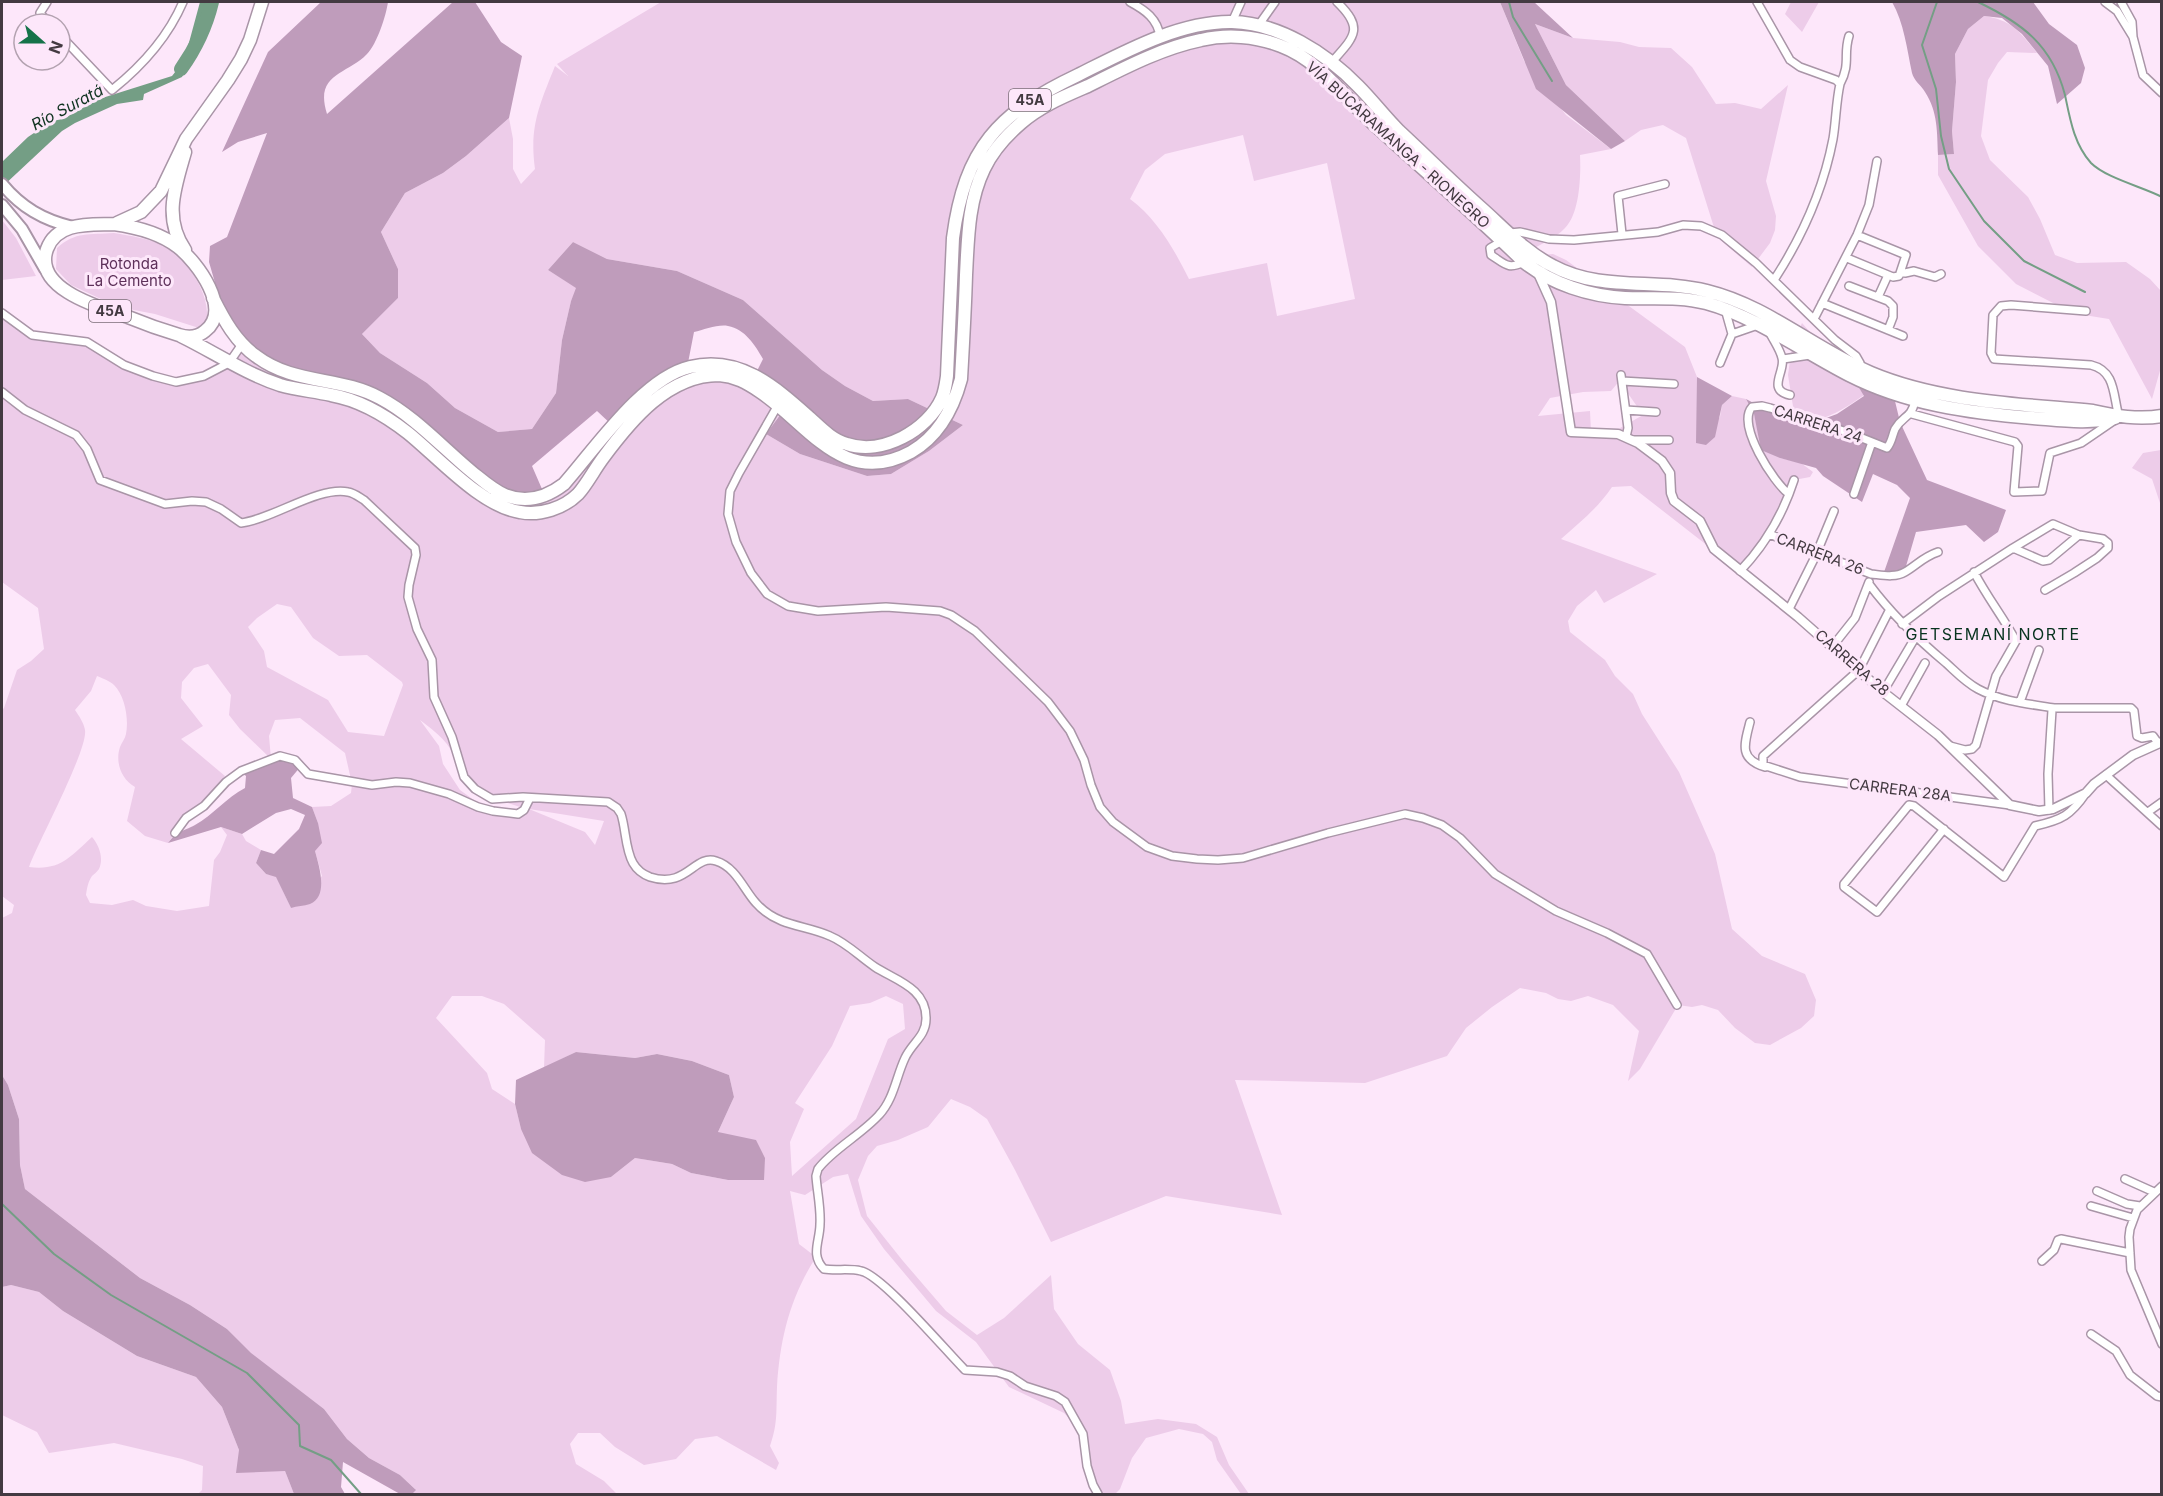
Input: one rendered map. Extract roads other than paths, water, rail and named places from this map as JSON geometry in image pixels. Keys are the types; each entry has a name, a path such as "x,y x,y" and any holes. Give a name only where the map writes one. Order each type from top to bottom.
{"highway":[{"path":"114,224 129,219 150,204 161,191 186,139 241,59 250,40 262,2"},
{"name":"VÍA BUCARAMANGA - RIONEGRO","path":"213,298 222,317 242,344 269,365 284,372 357,387 380,397 402,412 497,491 507,496 537,498 555,491 564,484 613,426 644,395 664,380 687,368 704,364 736,367 756,375 777,389 828,434 847,444 862,447 878,446 896,441 921,425 942,398 947,376 956,216 962,189 974,160 993,133 1013,112 1038,94 1160,37 1198,27 1232,22 1258,26 1295,40 1331,63 1355,83 1398,130 1506,237 1524,262 1561,284 1624,298 1685,299 1725,309 1885,392 1915,401 1969,412 2056,420 2101,421 2119,417"},
{"name":"VÍA BUCARAMANGA - RIONEGRO","path":"181,336 229,363 278,384 333,395 375,410 407,432 484,498 507,509 523,513 544,512 563,505 578,493 631,424 667,390 687,380 719,375 750,385 789,413 822,445 843,457 862,462 880,462 901,457 932,436 955,401 961,379 969,219 975,191 985,167 1002,142 1042,109 1124,68 1177,47 1202,40 1243,37 1282,46 1305,60 1331,80 1374,125 1506,237 1554,267 1582,278 1604,282 1680,286 1732,298 1776,319 1859,367 1920,390 2093,411 2119,417 2162,416"},
{"path":"189,256 175,231 172,204 186,150 208,108"},
{"name":"45A","path":"72,226 114,224 160,236 189,256 202,274 213,298"},
{"path":"47,273 45,255 50,242 60,232 72,226"},
{"name":"45A","path":"47,273 72,295 90,304 181,336"},
{"path":"181,336 200,335 211,326 216,312 213,298"}],"main road":[{"name":"45A","path":"4,187 20,204 36,214 54,222 72,226"},
{"name":"45A","path":"2,205 27,236 47,273"}],"street":[{"path":"72,48 112,90 144,62 175,21 181,2"},
{"path":"1130,2 1153,18 1159,27 1160,37"},
{"path":"1232,22 1242,2"},
{"path":"1258,26 1275,2"},
{"path":"1331,63 1348,43 1354,28 1353,18 1337,2"},
{"path":"1757,2 1790,60 1800,68 1836,80 1840,84"},
{"path":"2105,2 2117,11 2133,37"},
{"path":"2121,2 2132,22 2133,37 2143,75 2162,93"},
{"path":"1774,280 1801,236 1820,188 1833,138 1840,84 1847,66 1849,36"},
{"path":"1814,319 1848,258 1869,205 1877,161"},
{"path":"1622,234 1618,196 1665,184"},
{"path":"1524,262 1509,267 1491,255 1490,248 1506,237 1520,232 1558,240 1658,232 1683,225 1701,226 1722,235 1756,262 1835,340 1856,356 1860,363 1859,367"},
{"path":"1848,258 1888,275 1896,277 1901,272 1906,255 1857,235"},
{"path":"1537,271 1551,302"},
{"path":"1901,272 1914,271 1935,277 1941,274"},
{"path":"1878,297 1888,275"},
{"path":"1551,302 1553,292 1561,284"},
{"path":"1850,286 1878,297 1893,306 1888,330"},
{"name":"CARRERA 28","path":"1551,302 1571,432 1606,432 1628,439 1662,461 1670,473 1671,493 1674,501 1700,521 1714,549 1789,609 1883,692 1950,746 2010,805"},
{"path":"1822,303 1903,336"},
{"path":"1915,401 1912,414 2015,442 2018,446 2014,492 2042,491 2050,453 2081,443 2119,417 2111,379 2099,367 1999,360 1992,357 1993,315 2001,306 2086,311"},
{"path":"1720,363 1732,334 1725,309"},
{"path":"2,313 32,335 87,342 124,364 166,380 186,381 204,376 229,363 242,344"},
{"path":"1732,334 1764,328 1783,359 1778,380 1779,388 1784,393 1790,394"},
{"path":"1783,359 1811,355"},
{"path":"1670,440 1628,439 1621,378 1674,384"},
{"path":"2,392 25,410 76,435 87,449 100,480 162,504 206,502 221,508 241,523 255,521 318,495 338,491 355,494 415,548 416,555 408,597 417,629 432,660 434,697 452,737 464,777 475,789 492,799 514,797 602,800 612,804 621,814 629,856 638,870 645,875 669,880 678,878 707,860 718,861 729,867 757,905 765,912 782,921 832,937 876,968 902,981 920,998 925,1008 925,1029 921,1038 906,1056 887,1106 857,1136 818,1169 816,1176 820,1224 817,1236 818,1263 824,1269 860,1270 872,1276 965,1370 998,1372 1065,1402 1083,1434 1088,1466 1098,1494"},
{"path":"778,405 730,491 728,514 741,552 766,594 788,606 818,611 886,607 940,611 951,615 975,631 1048,702 1070,731 1084,760 1090,785 1100,807 1113,822 1146,848 1172,856 1197,859 1244,858 1328,832 1405,814 1423,818 1442,825 1460,838 1495,874 1556,911 1607,933 1647,954 1677,1005"},
{"name":"CARRERA 24","path":"1789,494 1780,488 1754,445 1748,429 1748,412 1755,405 1887,448 1890,446 1895,429 1905,417 1912,414"},
{"path":"1626,411 1656,412"},
{"path":"1854,494 1872,442"},
{"path":"1740,571 1769,534 1794,480"},
{"path":"1789,609 1817,553 1834,511"},
{"path":"1902,624 2004,552 2053,524 2079,535 2103,539 2108,543 2108,548 2090,563 2045,590"},
{"name":"CARRERA 26","path":"1769,534 1871,574"},
{"path":"2013,548 2043,561 2049,560 2079,535"},
{"path":"1832,647 1855,618 1871,574 1904,573 1925,556 1938,552"},
{"path":"1950,746 1965,750 1972,749 1976,744 2003,662 2016,641 1974,572"},
{"name":"CARRERA 26","path":"1869,584 1889,611 1915,638 1965,681 1991,694 2053,710 2131,708 2134,711 2137,736 2142,738 2153,735 2160,743"},
{"path":"1766,767 1763,765 1763,756 1859,670 1889,611"},
{"path":"1883,692 1915,638"},
{"path":"2020,702 2039,650"},
{"path":"1901,706 1925,663"},
{"path":"2049,810 2048,774 2053,710"},
{"path":"1750,722 1745,740 1747,756 1752,763 1766,767"},
{"path":"2036,826 2061,819 2073,812 2086,793 2106,775 2133,755 2160,743"},
{"path":"175,833 186,818 204,806 226,782 241,771 280,756 295,760 308,774 372,786 396,782 411,783 493,811 518,814 524,810 530,798"},
{"name":"CARRERA 28A","path":"1766,767 1790,774 1843,783 1897,788 2010,805"},
{"path":"2106,775 2162,826"},
{"path":"2010,805 2038,811 2049,810 2086,793"},
{"path":"2148,812 2162,802"},
{"path":"1944,829 1877,912 1844,886 1909,805 1914,806 1944,829 2004,877 2036,826 2038,811"},
{"path":"2125,1179 2154,1192"},
{"path":"2162,1186 2140,1206 2130,1229 2131,1270 2162,1344"},
{"path":"2097,1191 2127,1204 2140,1206"},
{"path":"2091,1206 2133,1218"},
{"path":"2042,1261 2054,1250 2058,1240 2061,1239 2130,1253"},
{"path":"2091,1334 2116,1351 2130,1375 2152,1393 2162,1397"}],"waterway":[{"name":"Río Suratá","path":"181,69 200,37 212,2"},
{"path":"1509,2 1513,17 1552,81"},
{"path":"1937,2 1922,45 1936,89 1941,136 1949,169 1984,221 2024,261 2085,292"},
{"path":"1978,2 2021,27 2043,49 2059,78 2080,148 2091,163 2115,178 2162,197"},
{"path":"2,1204 54,1254 111,1295 247,1373 299,1425 300,1446 331,1460 361,1494"}],"district":[{"name":"GETSEMANÍ NORTE","path":"1993,634"}],"park label":[{"name":"Rotonda La Cemento","path":"129,272"}]}
